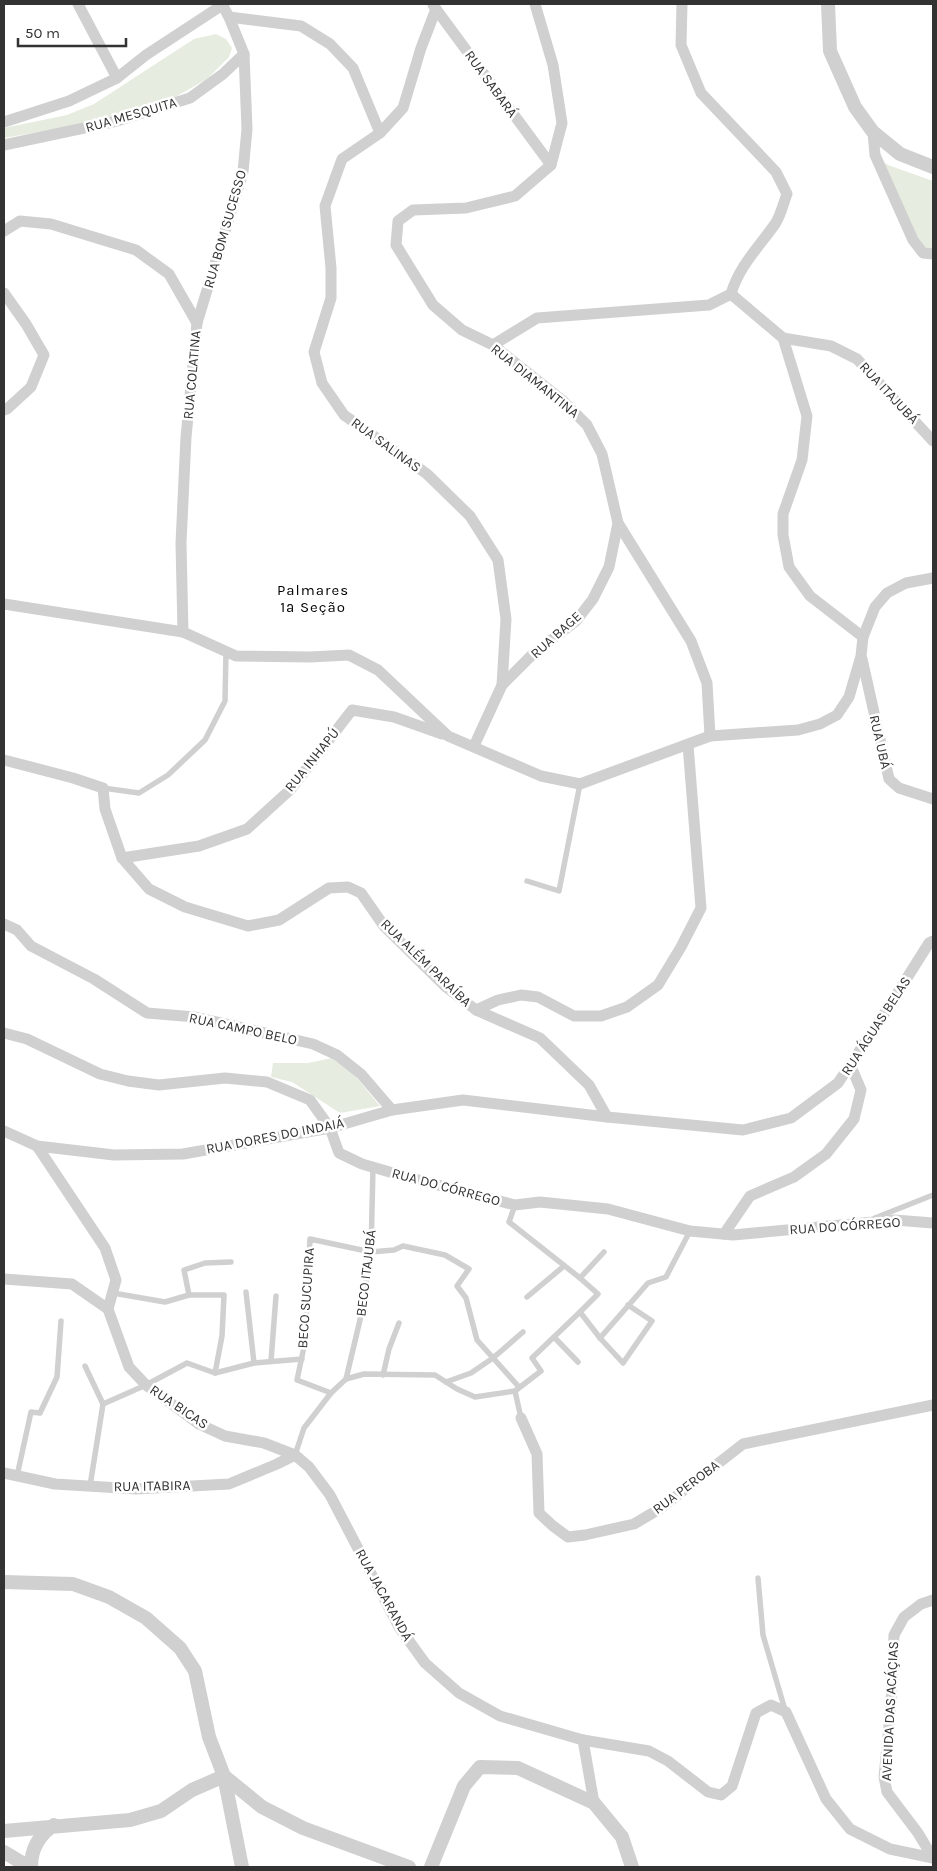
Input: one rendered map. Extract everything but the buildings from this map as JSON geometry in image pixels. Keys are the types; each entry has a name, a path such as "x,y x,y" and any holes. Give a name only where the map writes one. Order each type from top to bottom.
{"street":[{"path":"78,4 117,78"},
{"path":"535,4 553,65 562,123 550,165"},
{"path":"493,345 537,318 709,305 731,294 741,269 776,222 787,194 776,172 701,93 681,45 682,4"},
{"path":"828,4 830,51 855,107 873,132 900,154 933,167"},
{"path":"4,122 69,101 117,78 146,56 224,5"},
{"name":"RUA BOM SUCESSO","path":"197,324 243,172 248,129 244,54 224,5"},
{"name":"RUA SABARÁ","path":"434,6 550,165"},
{"name":"RUA SALINAS","path":"434,6 403,108 380,133 342,159 325,206 331,268 331,298 314,352 322,383 344,415 427,474 470,516 498,560 506,619 502,684 474,746"},
{"path":"229,17 301,26 330,44 352,68 380,133"},
{"name":"RUA MESQUITA","path":"4,145 118,121 190,98 223,74 244,54"},
{"path":"873,132 875,155 913,240 923,253 933,254"},
{"name":"RUA DIAMANTINA","path":"550,165 515,196 466,208 413,210 398,220 396,245 433,305 462,330 493,345 562,400 588,425 602,454 618,523 691,641 707,684 710,736"},
{"name":"RUA COLATINA","path":"4,231 20,221 51,224 136,250 168,274 197,324 186,437 181,544 183,632"},
{"path":"4,293 26,324 44,355 31,387 4,410"},
{"path":"731,294 783,338 807,416 802,460 783,514 783,536 789,567 810,596 862,637"},
{"name":"RUA ITAJUBÁ","path":"783,338 831,346 857,359 931,435"},
{"name":"RUA BAGE","path":"502,684 533,654 576,621 593,599 609,568 618,523"},
{"path":"4,604 183,632 236,656 310,657 349,655 378,670 448,736 541,776 580,784 710,736 798,730 820,724 837,715 849,697 861,656 862,637 875,607 887,593 906,582 933,578"},
{"name":"RUA UBÁ","path":"861,656 889,779 899,788 933,799"},
{"name":"RUA INHAPÚ","path":"122,858 199,846 247,829 291,789 352,710 394,717 448,736"},
{"path":"476,1010 498,1000 521,995 538,997 574,1016 601,1016 627,1007 658,985 681,947 701,908 688,745"},
{"path":"4,760 73,778 102,788"},
{"name":"RUA ALÉM PARAÍBA","path":"102,788 105,809 122,858 149,889 185,907 248,926 279,920 329,888 348,887 361,893 384,926 446,987 476,1010 540,1038 589,1085 607,1117"},
{"name":"RUA CAMPO BELO","path":"4,924 17,930 31,946 94,979 147,1013 204,1019 313,1044 337,1055 361,1074 392,1110"},
{"name":"RUA ÁGUAS BELAS","path":"607,1117 743,1130 791,1118 838,1083 929,943 933,941"},
{"name":"RUA DO CÓRREGO","path":"4,1033 28,1038 100,1074 128,1081 159,1085 225,1078 267,1082 310,1100 330,1128 339,1154 362,1164 515,1205 540,1202 608,1209 690,1231 733,1235 895,1220 933,1223"},
{"path":"724,1234 750,1196 794,1177 826,1154 854,1119 861,1090 850,1064"},
{"name":"RUA DORES DO INDAIÁ","path":"4,1131 37,1146 114,1155 183,1154 330,1128 392,1110 463,1100 607,1117"},
{"path":"4,1279 72,1284 108,1309 113,1293 116,1280 105,1248 37,1146"},
{"name":"RUA BICAS","path":"108,1309 129,1366 146,1385 199,1424 225,1436 264,1443 295,1455"},
{"name":"RUA PEROBA","path":"521,1418 537,1454 539,1513 568,1537 634,1524 661,1508 743,1444 933,1405"},
{"name":"RUA ITABIRA","path":"4,1473 55,1484 136,1489 229,1484 295,1455"},
{"name":"RUA JACARANDÁ","path":"295,1455 309,1467 330,1495 399,1627 425,1663 459,1693 500,1716 583,1740 649,1751 668,1761 708,1792 721,1794 732,1786 756,1714 771,1705 786,1712"},
{"path":"4,1582 73,1584 109,1597 146,1618 180,1648 195,1671 209,1737 224,1776 242,1867"},
{"name":"AVENIDA DAS ACÁÇIAS","path":"933,1600 921,1604 904,1617 894,1635 891,1705 884,1777 887,1792 918,1833 933,1858"},
{"path":"786,1712 826,1799 850,1829 890,1849 933,1858"},
{"path":"583,1740 594,1802 622,1838 632,1867"},
{"path":"431,1867 464,1786 480,1767 518,1768 594,1802"},
{"path":"4,1831 54,1825 130,1820 161,1810 192,1790 224,1776"},
{"path":"224,1776 262,1807 302,1828 409,1867"},
{"path":"4,1852 30,1867 33,1852 40,1837 54,1825"}],"lane":[{"path":"102,788 139,793 168,775 205,740 225,700 226,652"},
{"path":"527,880 558,891 580,784"},
{"name":"BECO ITAJUBÁ","path":"346,1378 360,1320 371,1252 373,1167"},
{"path":"862,1223 933,1195"},
{"path":"295,1455 304,1428 346,1378 364,1374 436,1375 457,1390 475,1397 517,1389 541,1371 532,1358 598,1294 509,1222 515,1205"},
{"path":"600,1338 648,1282 666,1277 690,1231"},
{"name":"BECO SUCUPIRA","path":"332,1393 297,1380 305,1342 310,1239 371,1252"},
{"path":"371,1252 394,1250 402,1246 446,1255 469,1268 457,1286 466,1298 477,1340 517,1389 521,1418"},
{"path":"580,1278 604,1252"},
{"path":"189,1295 184,1270 205,1263 231,1262"},
{"path":"527,1297 564,1266"},
{"path":"246,1292 254,1363"},
{"path":"113,1293 165,1302 189,1295 224,1295 222,1336 215,1373"},
{"path":"271,1361 276,1296"},
{"path":"580,1312 600,1338 624,1363 652,1321 628,1305"},
{"path":"16,1476 31,1412 40,1413 57,1377 61,1321"},
{"path":"384,1375 389,1349 399,1323"},
{"path":"446,1382 471,1373 493,1358 523,1332"},
{"path":"554,1337 578,1362"},
{"path":"103,1404 187,1364 215,1373 254,1363 302,1359"},
{"path":"84,1366 103,1404 90,1486"},
{"path":"758,1578 763,1636 786,1712"}],"shaded area":[{"path":"216,34 226,39 232,48 229,57 207,79 163,104 108,120 4,138 4,128 67,115 94,104 194,39"},
{"path":"878,159 888,165 933,181 933,252 923,251"},
{"path":"332,1058 355,1076 380,1106 340,1113 292,1082 271,1077 273,1063 308,1063"}],"district":[{"name":"Palmares 1ª Seção","path":"313,598"}]}
